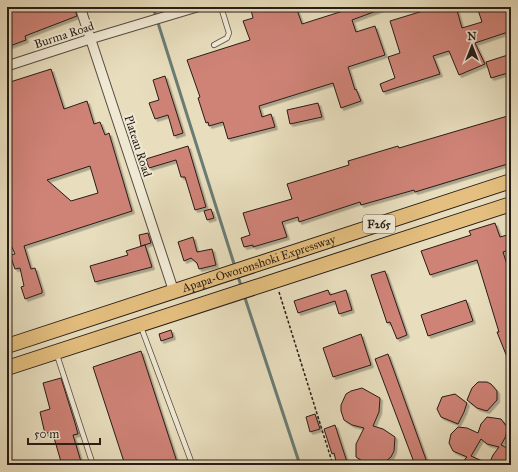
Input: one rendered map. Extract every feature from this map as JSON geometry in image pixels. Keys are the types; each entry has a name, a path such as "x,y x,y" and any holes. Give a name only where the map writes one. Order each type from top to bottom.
{"main road":[{"name":"Apapa-Oworonshoki Expressway","path":"7,346 511,181"},
{"name":"Apapa-Oworonshoki Expressway","path":"7,368 511,204"}],"street":[{"name":"Plateau Road","path":"80,7 174,292"},
{"name":"Burma Road","path":"7,66 197,7"}],"lane":[{"path":"214,45 227,38 229,33 220,7"},
{"path":"140,325 191,461"},
{"path":"56,352 93,465"}],"path":[{"path":"276,281 333,465"}],"building":[{"path":"7,7 74,7 77,16 25,36 26,40 7,47"},
{"path":"261,7 296,7 302,24 343,11 341,7 387,7 352,20 356,32 375,26 385,55 348,67 355,90 356,89 361,101 341,108 333,83 259,106 262,117 271,114 275,127 228,139 223,122 209,126 208,122 206,123 198,98 200,97 187,60 250,40 243,21 253,18 251,10"},
{"path":"436,7 456,7 462,28 482,22 477,7 511,7 511,31 475,43 485,64 459,75 449,51 433,56 440,74 383,92 380,84 395,78 388,57 400,53 390,21"},
{"path":"511,54 511,72 491,78 486,62"},
{"path":"51,69 64,109 87,101 94,124 100,122 105,135 109,133 132,211 24,246 31,269 35,268 42,290 42,293 25,299 21,287 24,286 20,268 15,269 10,255 15,254 7,236 7,83","holes":["90,166 98,193 71,201 47,180"]},
{"path":"165,76 183,133 174,136 168,115 155,119 149,103 159,100 153,80"},
{"path":"318,103 322,117 290,124 287,110"},
{"path":"511,115 511,163 415,192 414,190 361,205 360,202 299,222 298,217 282,222 287,237 253,247 253,245 244,247 241,238 250,235 243,213 292,199 287,184 349,165 348,161 398,146 399,148"},
{"path":"188,146 206,207 195,210 185,177 181,177 176,160 149,168 146,159"},
{"path":"211,209 214,218 207,220 204,211"},
{"path":"495,223 500,237 511,234 511,249 503,252 511,277 511,362 509,362 497,332 499,332 477,260 430,275 421,251 471,235 469,231"},
{"path":"148,233 151,243 141,246 139,235"},
{"path":"193,237 197,252 212,249 216,265 199,269 197,263 191,258 184,261 178,242"},
{"path":"145,245 152,267 95,282 90,266 128,255 126,251"},
{"path":"385,271 407,335 397,339 390,322 387,323 371,275"},
{"path":"328,290 330,295 346,290 352,310 339,314 335,301 298,313 294,301"},
{"path":"466,300 473,321 428,336 421,315"},
{"path":"171,330 173,337 161,341 159,334"},
{"path":"361,334 371,365 333,377 323,348"},
{"path":"141,351 178,465 125,465 93,367"},
{"path":"388,354 428,465 415,465 375,359"},
{"path":"61,378 78,434 73,435 82,465 62,465 52,431 45,434 40,412 50,409 43,383"},
{"path":"478,382 487,382 497,391 497,400 487,411 477,408 467,400 472,388"},
{"path":"362,388 380,398 379,412 373,426 383,429 395,437 394,451 391,457 381,465 367,464 356,457 356,444 364,428 352,425 344,420 341,411 341,405 346,394"},
{"path":"455,394 467,403 458,424 441,417 437,409 442,397"},
{"path":"315,414 320,429 310,432 306,417"},
{"path":"487,417 501,419 507,427 506,436 501,445 511,450 511,465 460,465 467,457 453,451 449,443 451,434 458,427 467,428 478,433 481,424","holes":["481,439 487,444 499,447 489,464 471,456"]},
{"path":"335,425 348,465 337,465 334,453 332,454 324,429"}],"waterway":[{"path":"153,7 235,267"},
{"path":"237,274 242,288"},
{"path":"244,295 300,465"}]}
